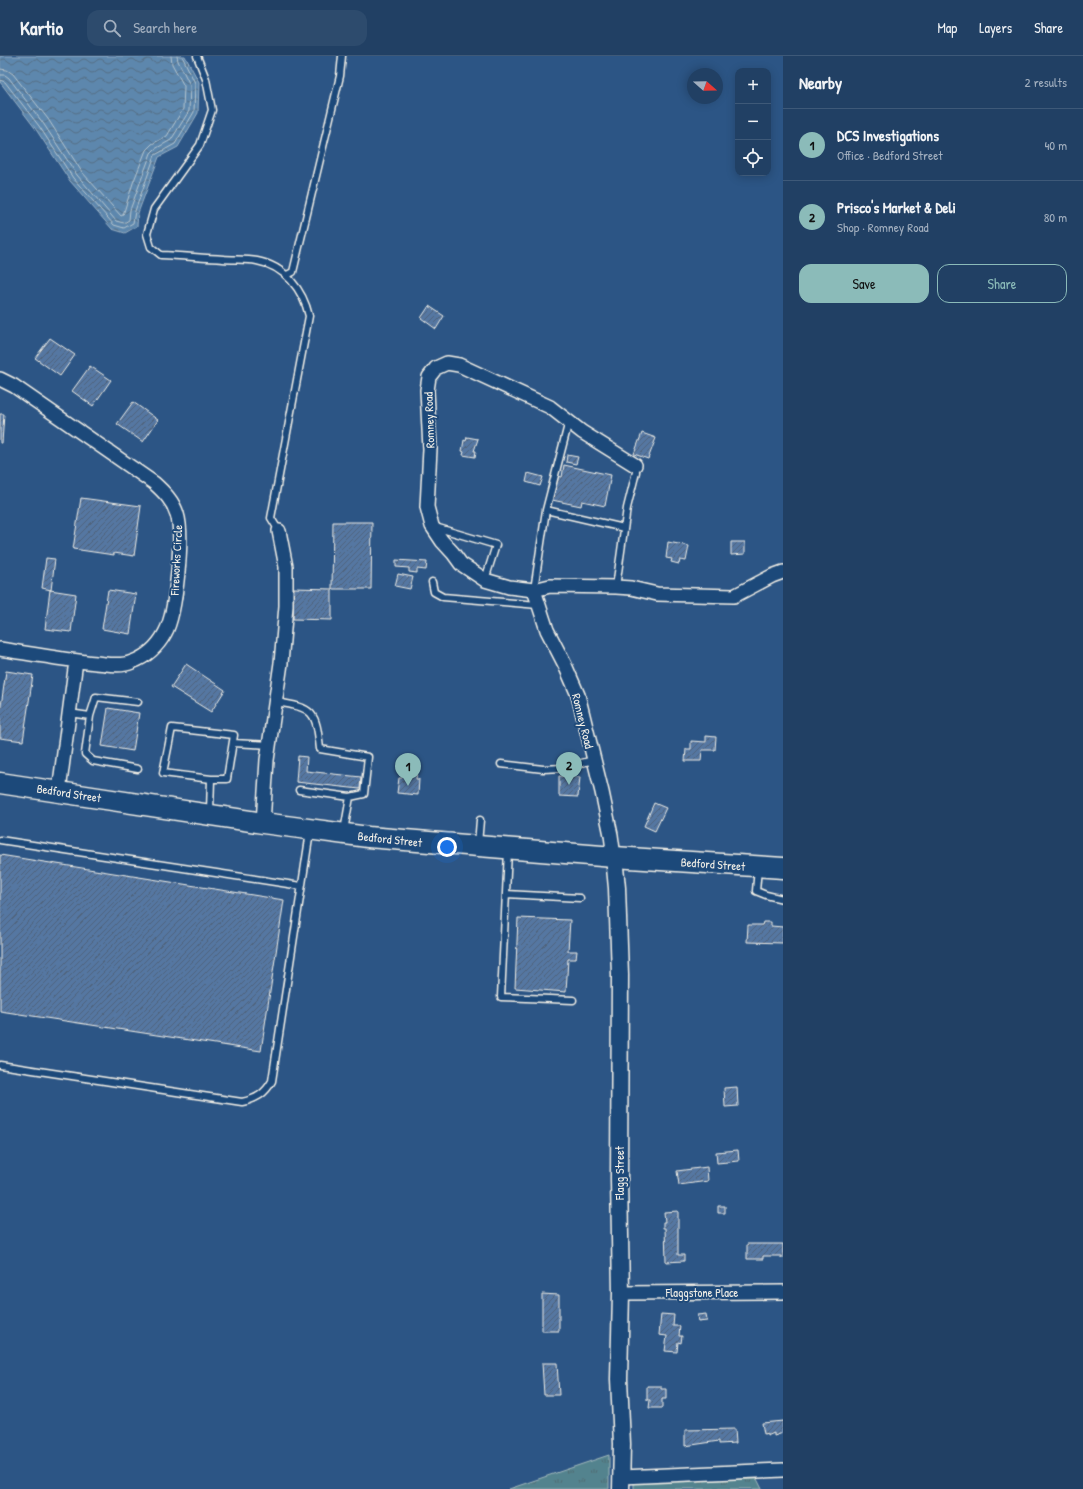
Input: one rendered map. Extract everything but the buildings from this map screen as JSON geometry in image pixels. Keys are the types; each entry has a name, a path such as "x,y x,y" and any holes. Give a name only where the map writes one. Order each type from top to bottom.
{"main road":[{"name":"Bedford Street","path":"0,783 344,834 478,847 783,868"}],"street":[{"name":"Romney Road","path":"635,464 582,432 550,407 459,365 447,363 436,368 429,377 427,390 430,449 427,507 432,526 461,564 485,580 509,587 534,590 550,586 616,587 631,588 657,594 734,596 772,576 783,572"},
{"name":"Fireworks Circle","path":"0,379 14,386 154,483 165,492 172,503 177,513 180,525 174,606 171,620 166,633 157,646 145,656 131,663 116,665 76,661 0,649"},
{"path":"263,823 270,745 281,663 286,606 286,567 279,531"},
{"name":"Romney Road","path":"534,590 547,630 578,695 607,816 614,857"},
{"path":"59,791 76,661"},
{"name":"Flagg Street","path":"614,857 617,888 620,968 619,1379 621,1483"},
{"name":"Flaggstone Place","path":"620,1293 783,1292"},
{"path":"621,1483 783,1470"}],"lane":[{"path":"197,56 206,79 212,110 200,145 154,209 147,234 151,247 162,255 258,261 274,267 287,275 296,286 307,306 309,316 271,518 279,531"},
{"path":"287,275 293,272 340,76 342,56"},
{"path":"534,590 546,510 568,421"},
{"path":"616,587 624,528 636,472 635,464"},
{"path":"546,510 624,528"},
{"path":"432,526 496,544 485,580"},
{"path":"432,582 434,592 443,597 538,605"},
{"path":"138,702 96,697 90,716 85,754 93,761 138,769"},
{"path":"276,702 296,705 307,709 314,717 317,726 320,749 368,757 364,794 350,797 299,790"},
{"path":"69,713 90,716"},
{"path":"172,728 234,735 227,779 211,779 163,773 172,728"},
{"path":"233,743 270,745"},
{"path":"501,764 543,769 563,768 593,760"},
{"path":"209,815 211,779"},
{"path":"344,834 350,797"},
{"path":"478,847 480,820"},
{"path":"0,1065 242,1102 252,1100 262,1094 268,1089 272,1081 301,886 311,830"},
{"path":"0,840 301,886"},
{"path":"508,849 501,997 573,1000"},
{"path":"758,867 756,891 783,899"},
{"path":"506,894 580,898"}],"green space":[{"path":"609,1455 609,1489 509,1489"},
{"path":"757,1479 762,1489 634,1489 634,1481"}],"water":[{"path":"0,56 185,56 199,82 198,113 178,147 159,157 138,213 137,226 125,233 112,229 70,181 35,128 0,82"}],"place":[{"name":"Prisco's Market & Deli","path":"569,785"},
{"name":"DCS Investigations","path":"408,786"}]}
